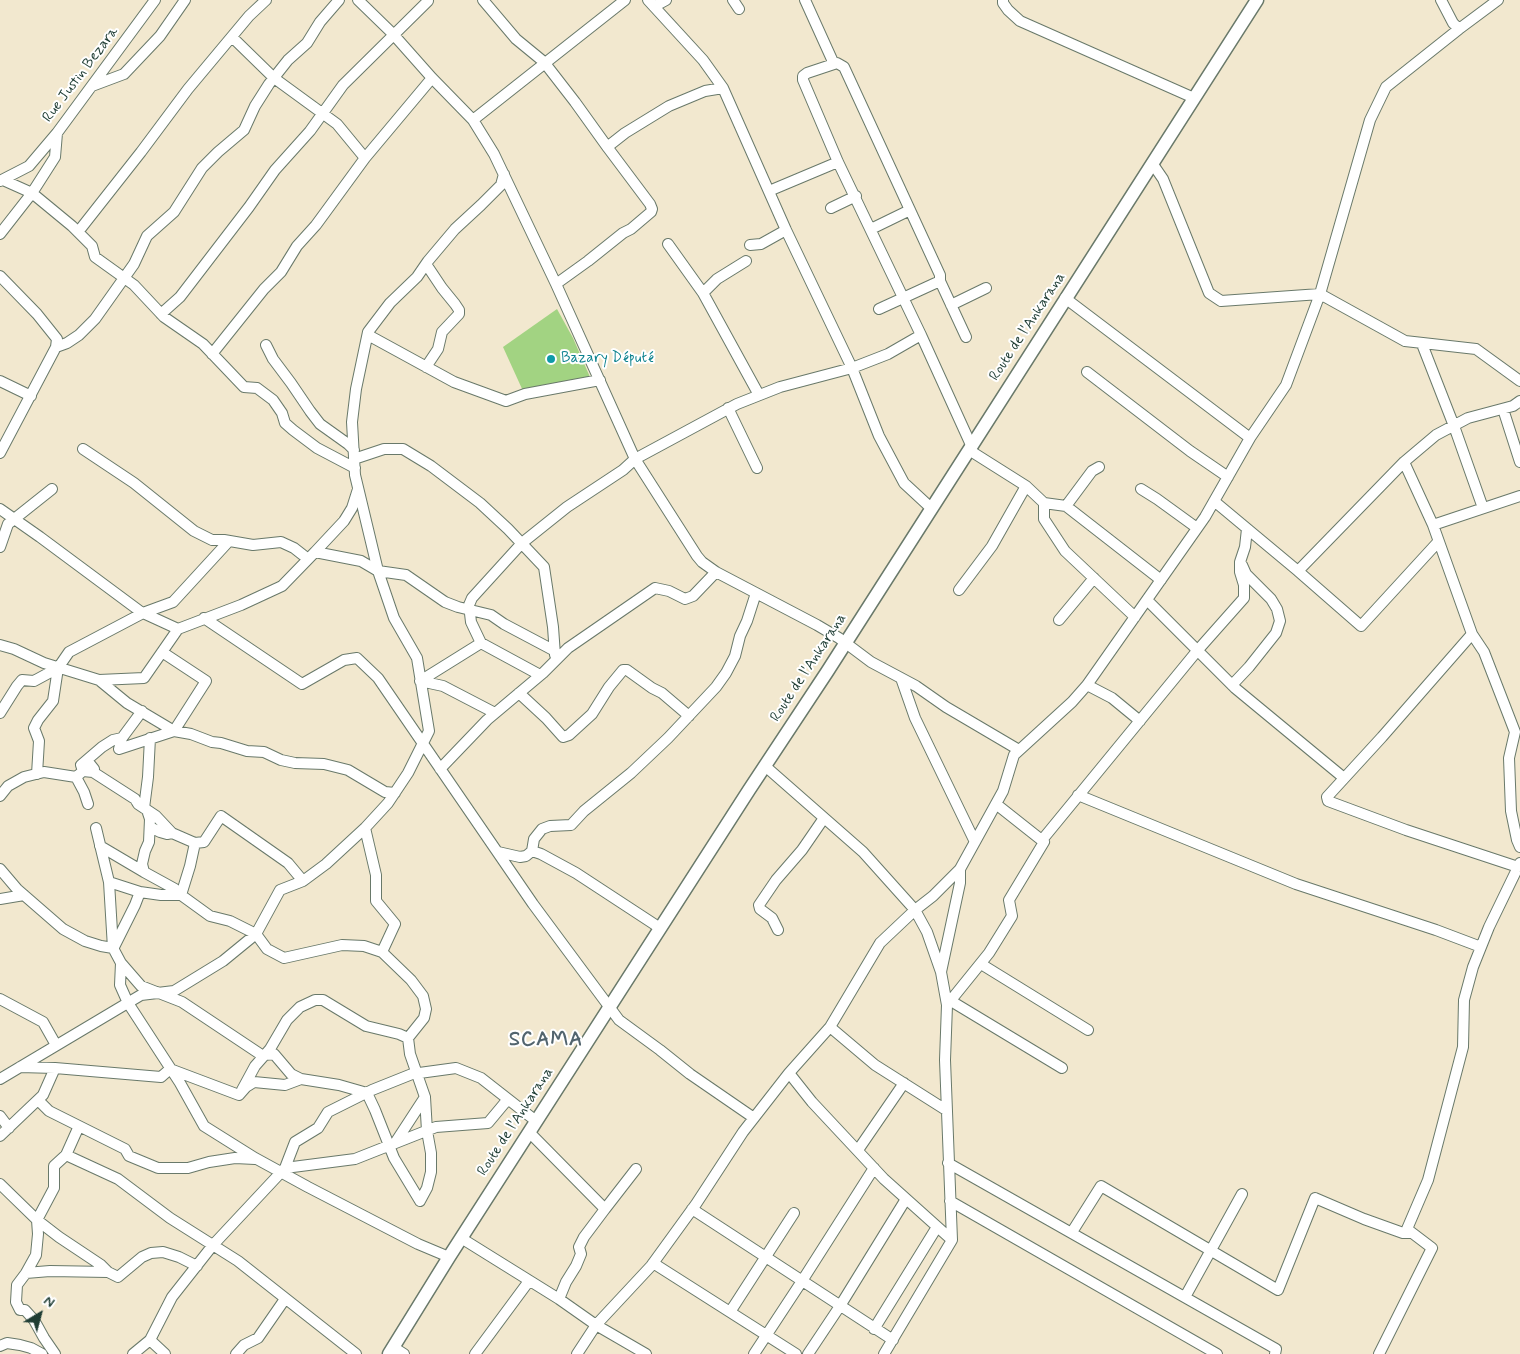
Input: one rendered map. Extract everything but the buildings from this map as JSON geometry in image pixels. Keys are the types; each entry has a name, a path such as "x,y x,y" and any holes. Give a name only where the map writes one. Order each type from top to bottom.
{"main road":[{"name":"Route de l'Ankarana","path":"395,1352 409,1323 461,1238 845,643 1256,0"}],"street":[{"name":"Rue Justin Bezara","path":"2,181 29,166 57,133 155,0"},
{"path":"91,86 124,74 160,36 185,0"},
{"path":"78,232 188,90 249,16 266,0"},
{"path":"56,347 67,343 79,335 95,320 134,264 147,236 174,212 202,168 244,130 255,106 274,78 288,60 307,42 320,22 339,0"},
{"path":"358,0 393,34 473,120 494,154 556,284 635,459 702,562 716,572 817,624 871,662 916,686 946,707 1019,750"},
{"path":"483,0 516,39 544,62 652,209 631,229 623,233 556,284"},
{"path":"473,120 544,62 625,0"},
{"path":"651,3 666,0"},
{"path":"806,0 834,64"},
{"path":"1003,0 1008,10 1020,21 1194,98"},
{"path":"1441,0 1453,23 1459,29"},
{"path":"577,1354 596,1325 653,1263 692,1209 743,1132 789,1073 830,1027 880,943 960,869 1003,791 1014,755 1072,702 1087,685 1198,528 1250,438 1286,384 1320,294 1370,120 1386,87 1498,0"},
{"path":"162,314 180,296 249,207 275,170 310,131 343,85 428,1"},
{"path":"651,3 703,60 723,88 786,230 852,368 879,436 904,483 931,508"},
{"path":"232,37 274,78 337,124 365,158"},
{"path":"966,337 940,281 940,275 844,67 838,63 807,73 803,76 803,80 838,162 904,297 970,448 1026,486 1044,503 1066,506 1161,580"},
{"path":"212,354 264,289 281,272 297,246 316,225 365,158 432,78"},
{"path":"608,148 626,133 669,106 705,91 723,88"},
{"path":"0,234 32,193 54,157 57,133"},
{"path":"769,191 838,162"},
{"path":"1152,163 1163,179 1209,293 1221,301 1320,294 1405,341 1476,349 1520,381"},
{"path":"0,1079 141,995 174,991 223,961 256,934 280,890 303,881 326,864 365,828 388,803 408,773 424,744 429,730 417,658 394,618 378,570 358,488 352,422 355,398 368,332 390,303 417,277 455,229 501,185 504,174"},
{"path":"2,181 32,193 92,246 94,257 134,285 162,314 203,344 244,387 257,388 273,400 282,413 285,423 317,448 354,459 384,449 403,449 431,466 480,503 544,567 555,655"},
{"path":"831,208 856,196"},
{"path":"871,229 910,210"},
{"path":"750,245 762,244 786,230"},
{"path":"668,244 704,293 759,395"},
{"path":"704,293 717,279 746,261"},
{"path":"426,264 455,304 459,314 442,332 438,349 426,367"},
{"path":"0,276 57,339 56,347 0,453"},
{"path":"879,308 940,281"},
{"path":"951,305 986,288"},
{"path":"1065,298 1250,438"},
{"path":"368,335 454,382 506,401 525,394 600,380"},
{"path":"540,675 481,643 471,622 469,605 472,598 522,544 567,507 623,470 635,459 728,408 780,387 852,368 888,354 921,335"},
{"path":"1422,344 1483,508"},
{"path":"266,345 273,359 320,424 348,444 354,459"},
{"path":"1086,372 1190,451 1228,477"},
{"path":"0,381 30,396"},
{"path":"1298,572 1404,462 1436,435 1468,418 1513,406 1520,401"},
{"path":"728,408 757,468"},
{"path":"1503,409 1520,462"},
{"path":"83,449 134,483 194,531 212,540 253,545 281,542 312,555 361,562 378,570 406,575 445,602 491,615 555,655"},
{"path":"1404,462 1433,525 1472,634 1484,652 1516,732 1509,758 1511,811 1520,847"},
{"path":"1066,506 1092,472 1099,467"},
{"path":"959,590 992,546 1026,486"},
{"path":"0,645 58,668 99,680 144,678 178,629 282,586 344,521 352,508 358,488"},
{"path":"0,547 8,524 52,489"},
{"path":"1141,490 1158,499 1198,528"},
{"path":"1433,525 1520,496"},
{"path":"1214,501 1361,626 1438,542"},
{"path":"1044,503 1044,519 1065,551 1135,616"},
{"path":"0,509 143,613 178,629"},
{"path":"949,1003 989,953 1012,916 1009,900 1044,842 1042,840 1197,651 1244,598 1240,562 1245,548 1247,529"},
{"path":"37,774 39,741 34,728 53,701 58,668 69,652 143,613 173,602 228,541"},
{"path":"1232,685 1276,633 1280,621 1277,609 1271,599 1246,574 1240,562"},
{"path":"440,769 487,720 540,675 555,655 655,588 669,591 685,599 693,596 716,572"},
{"path":"1060,620 1094,578"},
{"path":"498,852 520,857 526,856 532,851 534,839 542,829 550,826 571,825 596,800 631,773 689,716 716,687 726,673 735,656 740,636 747,622 756,593"},
{"path":"1146,600 1232,685 1344,778"},
{"path":"204,618 302,684 344,660 357,658 378,678 533,904 609,1008 620,1020 690,1074 754,1118"},
{"path":"1379,1354 1432,1248 1407,1229 1428,1180 1463,1047 1464,1000 1473,967 1489,927 1519,865 1406,830 1328,801 1327,796 1382,737 1472,634"},
{"path":"420,681 481,643"},
{"path":"142,711 122,738 119,749 174,731 206,681 162,652"},
{"path":"0,713 22,680 34,681 58,668"},
{"path":"519,693 563,737 568,735 592,714 609,687 623,670 632,673 662,693 689,716"},
{"path":"901,678 915,718 975,842"},
{"path":"99,680 127,702 174,731 247,751 264,752 281,760 295,763 324,764 348,770 385,792 395,793"},
{"path":"420,681 443,686 495,713"},
{"path":"1087,685 1112,698 1140,721"},
{"path":"88,804 84,792 83,772 102,747 113,740 122,738"},
{"path":"144,872 142,864 149,840 150,828 150,819 146,809 150,738"},
{"path":"764,766 862,852 915,910 927,932 941,972 949,1003 944,1060 952,1240 884,1354"},
{"path":"0,796 4,787 24,777 44,772 83,772 127,793 156,816 172,833 195,843 204,842 221,816 288,863 303,881"},
{"path":"1078,795 1296,884 1436,930 1481,947"},
{"path":"996,804 1042,840"},
{"path":"778,930 772,918 760,909 759,905 776,880 802,850 824,818"},
{"path":"96,828 100,846 109,882 113,948 122,963 141,986 182,1002 222,1030 264,1055 274,1054 291,1074 301,1079 339,1085 367,1093 392,1145 394,1158 420,1201 427,1188 431,1172 431,1153 427,1131 425,1097 410,1054 408,1038 424,1018 426,1009 423,996 411,980 382,952 364,946 342,945 284,958 267,949 256,934 230,921 210,916 174,889 100,846"},
{"path":"150,828 167,834 172,833"},
{"path":"365,828 376,874 376,901 395,924 382,952"},
{"path":"149,840 160,832"},
{"path":"181,895 195,843"},
{"path":"532,851 576,873 660,928"},
{"path":"0,869 17,890 63,929 84,940 113,948"},
{"path":"941,972 960,883 960,869"},
{"path":"109,882 140,892 161,896 181,895"},
{"path":"113,948 140,892"},
{"path":"0,899 24,895"},
{"path":"122,963 120,985 128,1003 194,1106 204,1126 257,1160 283,1170 308,1187 418,1244 449,1257"},
{"path":"981,964 1088,1030"},
{"path":"0,998 43,1022 56,1045"},
{"path":"239,1095 255,1066 287,1020 300,1007 315,1000 323,1000 366,1026 408,1038"},
{"path":"949,1003 1062,1068"},
{"path":"830,1027 875,1065 946,1110"},
{"path":"19,1068 55,1068 161,1078 170,1069"},
{"path":"0,1136 43,1096 55,1068"},
{"path":"136,1353 150,1340 172,1297 213,1245 283,1170 295,1142 318,1128 328,1112 412,1074 456,1068 481,1078 536,1121"},
{"path":"170,1069 239,1095"},
{"path":"789,1073 812,1102 874,1168 952,1240"},
{"path":"239,1095 254,1082 285,1085 301,1079"},
{"path":"858,1150 904,1083"},
{"path":"392,1145 425,1097"},
{"path":"283,1170 355,1160 436,1127 488,1123 508,1099"},
{"path":"38,1100 49,1110 125,1149 129,1156 158,1168 188,1168 235,1158 257,1160"},
{"path":"0,1116 9,1128"},
{"path":"55,1354 34,1320 25,1310 20,1310 16,1302 17,1285 36,1255 37,1220 54,1188 54,1166 66,1155 79,1126"},
{"path":"529,1132 604,1209"},
{"path":"66,1155 118,1179 170,1218 238,1261 356,1354"},
{"path":"948,1163 1276,1349 1275,1354"},
{"path":"754,1354 874,1168"},
{"path":"559,1299 566,1282 576,1266 580,1254 579,1247 604,1209 636,1169"},
{"path":"0,1184 37,1220 101,1265 108,1272 118,1277 142,1257 152,1253 162,1252 179,1257 197,1266"},
{"path":"1072,1232 1101,1186 1278,1290 1315,1198 1403,1234 1412,1233"},
{"path":"1185,1297 1242,1194"},
{"path":"808,1354 906,1199"},
{"path":"950,1201 1217,1354"},
{"path":"692,1209 892,1340"},
{"path":"730,1312 794,1213"},
{"path":"874,1329 937,1227"},
{"path":"461,1238 559,1299 596,1325 646,1354"},
{"path":"653,1263 796,1354"},
{"path":"26,1273 50,1271 108,1272"},
{"path":"475,1354 529,1281"},
{"path":"236,1354 244,1345 258,1338 285,1299"},
{"path":"150,1340 165,1354"},
{"path":"0,1346 7,1343 20,1345 32,1348 42,1354"}],"green space":[{"path":"557,309 573,338 590,377 523,391 503,347"}],"place":[{"name":"Bazary Député","path":"551,359"}],"district":[{"name":"SCAMA","path":"546,1041"}]}
